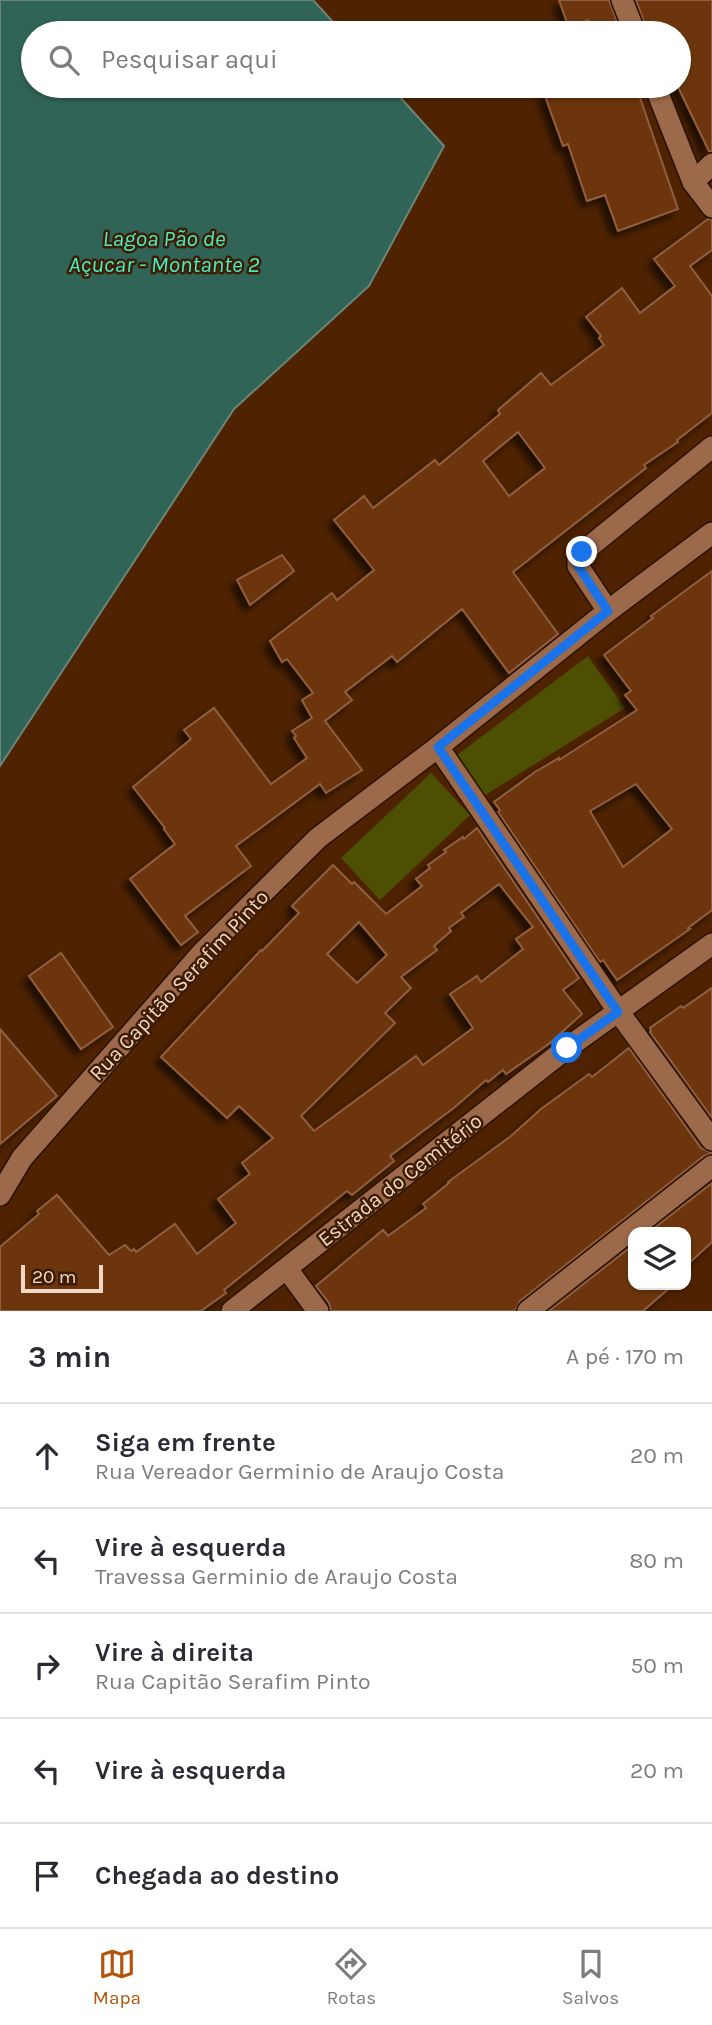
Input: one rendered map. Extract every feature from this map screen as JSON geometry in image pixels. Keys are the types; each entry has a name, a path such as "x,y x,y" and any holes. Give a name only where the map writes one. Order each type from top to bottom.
{"street":[{"path":"622,0 630,21"},
{"path":"660,98 693,183 712,207"},
{"path":"693,183 712,164"},
{"path":"608,611 578,566 578,556 712,447"},
{"name":"Rua Capitão Serafim Pinto","path":"0,1195 22,1158 203,952 318,838 712,533"},
{"path":"438,747 618,1012 712,1140"},
{"name":"Estrada do Cemitério","path":"232,1311 567,1048 712,944"},
{"path":"528,1311 712,1166"},
{"path":"286,1269 318,1311"}],"shaded area":[{"path":"588,656 625,708 485,795 456,756"},
{"path":"431,773 470,815 380,900 341,858"}],"water":[{"name":"Lagoa Pão de Açucar - Montante 2","path":"0,0 313,0 332,21 21,21 21,98 401,98 444,146 369,286 234,409 0,766"}],"building":[{"path":"559,0 609,0 617,21 588,20 566,21"},
{"path":"636,0 712,0 712,151 709,151 683,98 691,98 691,21 644,21"},
{"path":"546,98 640,98 678,209 618,231 605,195 587,201 568,144 563,146"},
{"path":"708,219 712,220 712,250 690,266 712,296 712,413 513,572 558,634 509,673 462,609 397,662 392,656 345,692 352,700 325,721 362,770 326,793 320,784 236,846 251,866 185,916 198,932 181,945 130,879 175,844 133,787 191,739 184,730 214,708 271,784 307,758 292,731 312,718 302,700 313,693 287,659 282,662 270,641 332,593 337,600 374,570 334,520 364,496 373,508 435,460 439,465 500,414 498,410 541,373 551,385 604,345 599,338 601,336 586,317 622,288 640,313 675,286 654,259","holes":["518,432 545,468 509,496 483,461"]},
{"path":"282,555 294,571 250,605 237,580"},
{"path":"712,571 712,910 688,928 690,929 617,980 603,960 600,962 498,812 500,810 494,802 535,772 559,760 637,710 625,695 631,691 604,655 653,618 651,616","holes":["636,784 672,829 623,867 590,811"]},
{"path":"477,828 579,978 563,990 582,1014 550,1043 506,1074 503,1070 488,1082 486,1080 390,1156 394,1161 352,1195 347,1191 201,1311 0,1311 0,1247 57,1195 109,1255 125,1245 136,1252 175,1224 197,1254 236,1223 218,1199 250,1174 242,1163 273,1138 239,1106 227,1118 161,1057 299,913 292,906 333,865 386,914 422,886 416,879 430,868 428,865 446,852 444,850 463,837 464,839","holes":["499,884 533,927 516,939 523,949 481,982 477,976 450,994 473,1028 423,1065 416,1056 314,1131 301,1116 395,1023 385,1013 411,988 401,977 437,950 434,946 451,931 449,928 464,917 461,913","359,922 387,955 357,983 327,954"]},
{"path":"61,953 113,1027 81,1049 29,976"},
{"path":"712,988 712,1118 650,1032 650,1028"},
{"path":"0,1029 57,1096 0,1144"},
{"path":"629,1048 701,1148 712,1153 704,1156 520,1301 515,1311 331,1311 329,1303 316,1286 383,1230 388,1236 426,1208 423,1204 448,1182 511,1136 541,1109 589,1074 592,1077"},
{"path":"712,1183 712,1242 691,1261 691,1227 655,1227"},
{"path":"628,1249 628,1290 667,1290 643,1311 549,1311"}],"route":[{"path":"567,1048 618,1012 438,747 608,611 578,566 578,556 582,552"}]}
